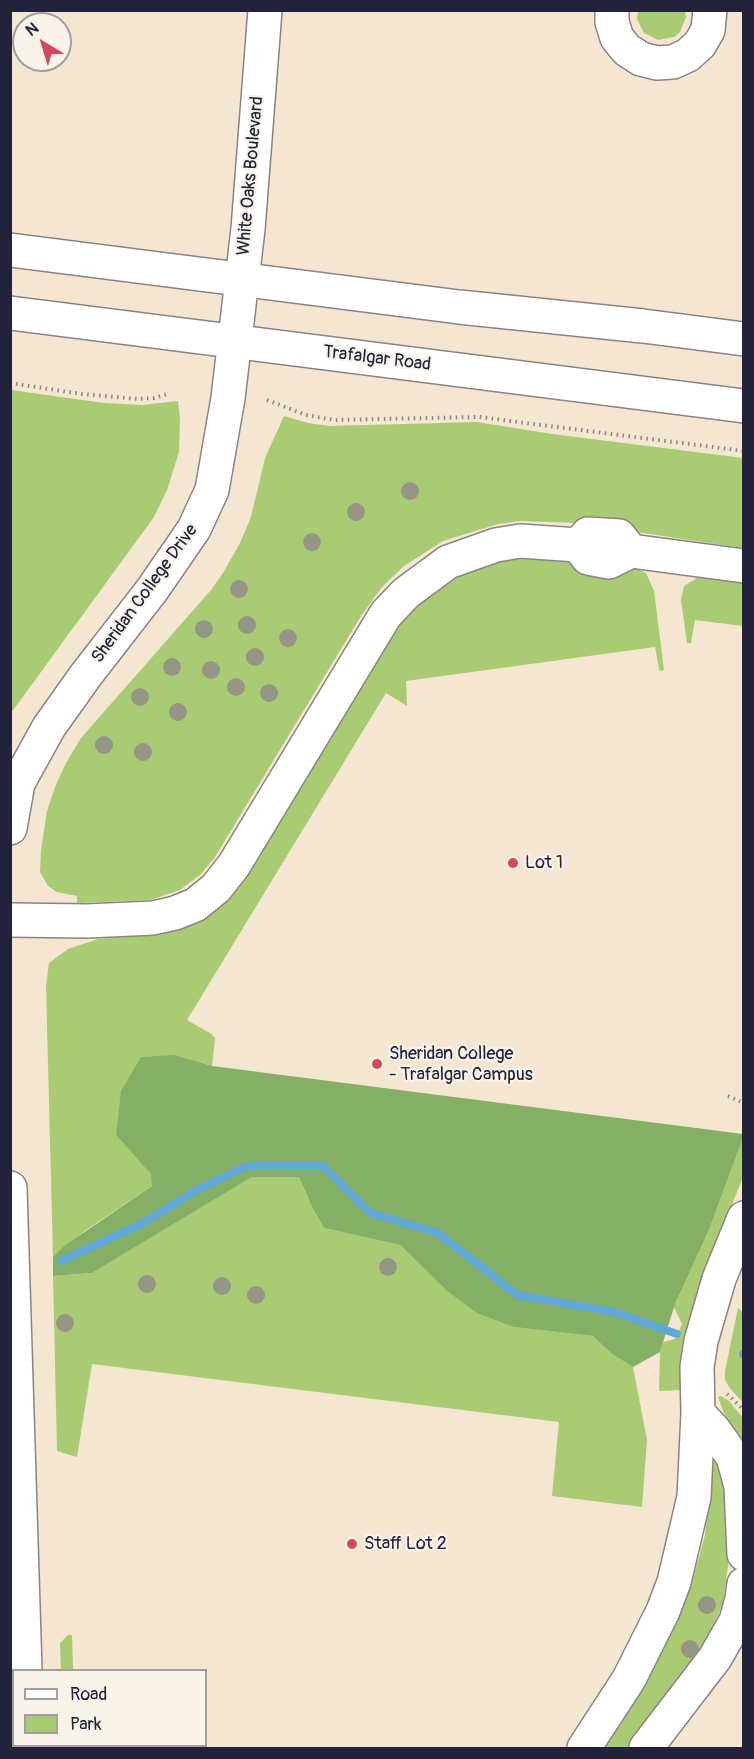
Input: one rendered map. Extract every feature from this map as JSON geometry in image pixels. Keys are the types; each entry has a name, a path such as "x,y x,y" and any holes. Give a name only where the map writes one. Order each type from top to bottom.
{"main road":[{"name":"White Oaks Boulevard","path":"234,342 249,219 265,10"},
{"path":"612,10 612,22 617,38 627,50 641,59 657,63 673,62 688,55 700,44 708,30 710,10"},
{"path":"10,250 447,306 744,339"},
{"name":"Trafalgar Road","path":"10,313 744,406"},
{"name":"Sheridan College Drive","path":"10,828 18,783 49,727 152,590 194,529 212,489 228,398 234,342"},
{"path":"10,920 87,921 153,918 195,905 216,888 234,865 386,614 406,593 447,562 496,545 520,542 578,545 588,558 609,562 631,551 744,566"},
{"path":"10,1188 25,1669"},
{"path":"584,1749 629,1679 675,1582 694,1497 698,1413 697,1367 719,1279 744,1218"},
{"path":"698,1413 714,1430 733,1457 741,1486 744,1554"},
{"path":"646,1749 715,1658 736,1621 744,1584"}],"path":[{"path":"10,383 82,394 138,399 154,398 170,393"},
{"path":"267,400 306,415 334,420 479,417 744,451"},
{"path":"728,1096 744,1103"},
{"path":"725,1392 744,1410"}],"green space":[{"path":"638,11 685,11 686,17 680,32 674,37 658,40 644,33 637,19"},
{"path":"11,390 104,403 142,405 178,401 180,419 179,452 167,490 154,517 11,713"},
{"path":"284,416 329,426 477,422 552,434 743,458 743,548 576,523 520,521 498,524 443,541 404,566 382,587 361,616 215,857 201,874 180,890 150,900 77,903 77,896 57,892 48,886 40,872 47,811 55,787 81,738 211,590 223,573 251,517 265,458"},
{"path":"550,556 631,566 646,573 654,591 664,670 659,669 655,647 406,681 407,706 386,693 187,1020 215,1038 212,1066 176,1055 116,1135 152,1174 152,1186 86,1230 53,1257 46,986 49,963 68,949 98,939 146,934 185,926 398,626 433,591 468,571 501,561"},
{"path":"700,576 743,581 743,626 695,620 691,643 687,643 681,600 684,586"},
{"path":"176,1055 212,1066 743,1134 743,1138 709,1230 675,1304 660,1352 633,1367 612,1354 593,1336 514,1327 477,1313 446,1290 400,1245 324,1228 299,1177 252,1177 92,1273 53,1276 53,1257 64,1246 152,1186 151,1174 116,1135 121,1091 141,1057"},
{"path":"743,1138 743,1177 704,1275 681,1390 659,1391 660,1352 663,1342 675,1339 682,1324 674,1307 709,1230"},
{"path":"252,1177 299,1177 324,1228 400,1245 446,1290 514,1327 594,1336 612,1354 633,1367 647,1440 642,1507 552,1496 559,1422 92,1364 77,1457 57,1451 53,1276 92,1273"},
{"path":"738,1308 743,1312 743,1403 725,1380"},
{"path":"721,1396 729,1401 743,1418 743,1454 723,1411 718,1397"},
{"path":"719,1459 723,1466 730,1551 723,1604 701,1652 631,1748 603,1748 643,1685 676,1620 693,1579 705,1535 714,1460"},
{"path":"68,1635 72,1635 73,1669 61,1669 60,1643"}],"waterway":[{"path":"61,1261 143,1223 193,1192 247,1166 323,1166 370,1213 438,1233 517,1295 614,1312 677,1334"}],"place":[{"name":"Lot 1","path":"513,863"},
{"name":"Sheridan College - Trafalgar Campus","path":"377,1064"},
{"name":"Staff Lot 2","path":"352,1544"}]}
